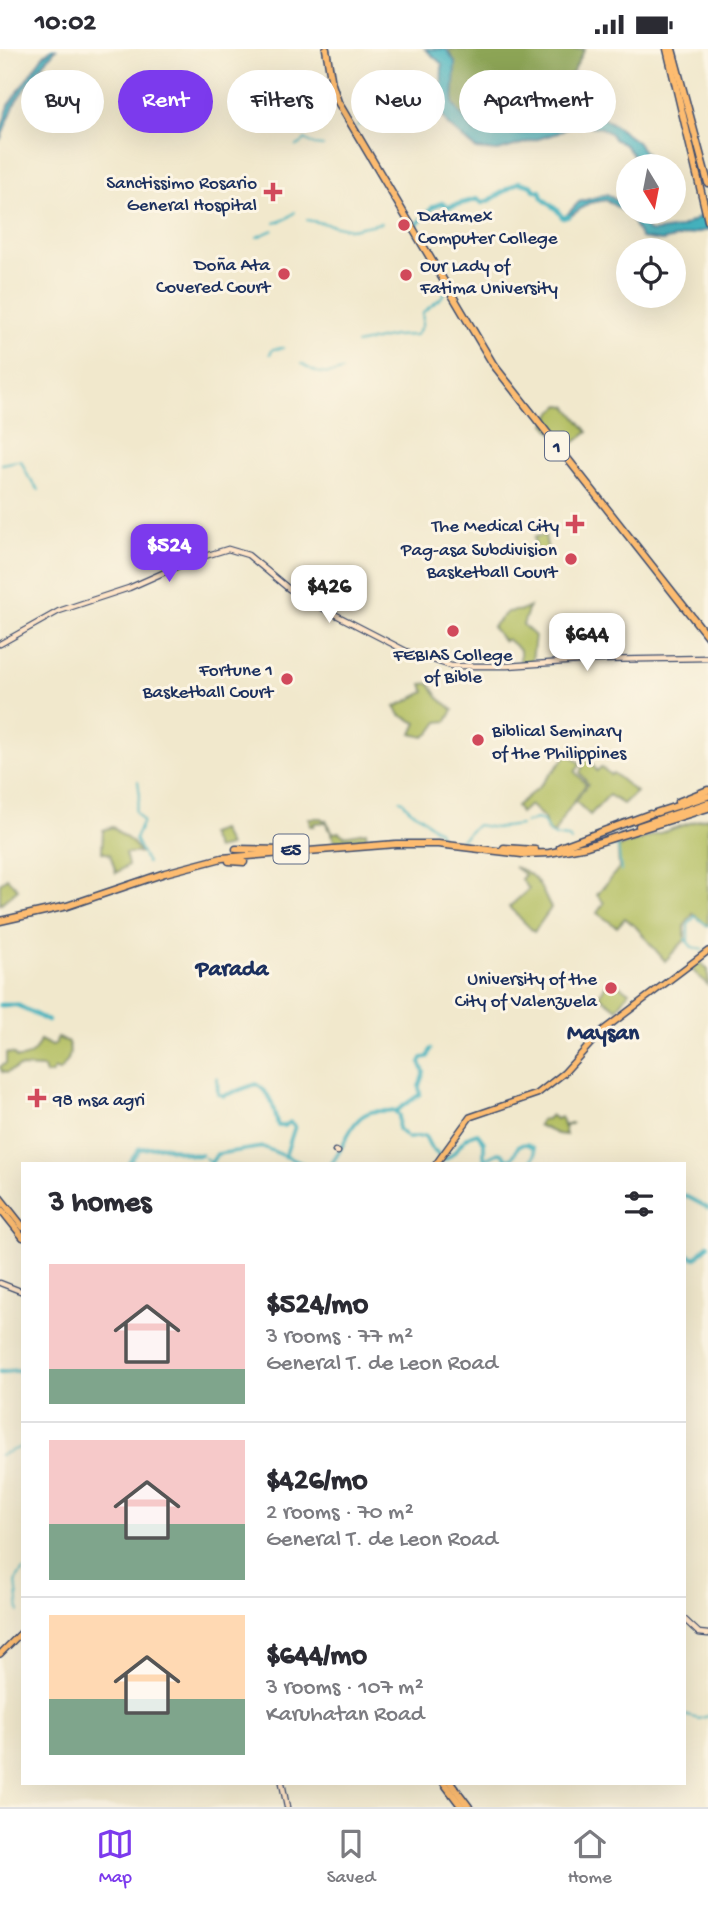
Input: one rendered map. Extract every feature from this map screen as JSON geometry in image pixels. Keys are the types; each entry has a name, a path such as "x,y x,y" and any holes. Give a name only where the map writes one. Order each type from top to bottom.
{"highway":[{"name":"1","path":"326,49 336,97 498,371 708,636"},
{"path":"669,49 708,183"},
{"path":"669,49 708,221"},
{"path":"667,809 680,800 708,790"},
{"name":"E5","path":"0,919 66,903 201,859 411,840 438,840 525,850 548,849 577,842 652,813 708,796"},
{"name":"E5","path":"0,919 66,906 165,873 222,858 380,844 438,844 522,855 568,849 708,803"},
{"path":"568,849 587,846 708,809"},
{"path":"236,849 283,850"},
{"path":"165,873 209,863 244,862"},
{"path":"0,1198 21,1224"},
{"path":"0,1208 21,1234"},
{"path":"446,1785 462,1807"},
{"path":"452,1785 469,1807"}],"main road":[{"path":"0,644 55,612 129,588 192,560 228,549 248,555 289,589 309,601 406,651 443,664 462,667 507,666 593,660 708,658"},
{"path":"439,1160 470,1117 537,1094 566,1071 602,1031 708,951"},
{"path":"0,1283 21,1291"},
{"path":"686,1621 698,1633 708,1634"},
{"path":"0,1654 21,1632"},
{"path":"282,1785 287,1807"}],"green space":[{"path":"450,49 585,49 574,70 459,70 459,114 453,103 455,62"},
{"path":"477,133 513,133 494,135"},
{"path":"560,405 567,406 588,432 566,449 545,424"},
{"path":"545,535 548,551 537,553 534,537"},
{"path":"529,607 523,625 535,636 532,661 520,662 520,650 507,639 504,641 492,627 507,612"},
{"path":"430,683 438,697 453,710 447,721 438,722 424,737 412,734 417,723 400,715 395,707 425,692 422,684"},
{"path":"568,754 581,764 575,772 586,784 554,834 547,831 544,818 530,805 520,813 516,806 538,788"},
{"path":"585,760 590,761 597,771 601,767 611,775 613,773 636,792 623,804 609,795 590,815 575,801 588,784 580,773"},
{"path":"708,817 708,926 693,914 685,925 685,940 665,961 625,918 617,927 597,913 604,903 597,895 619,868 618,847"},
{"path":"309,818 326,820 333,833 339,832 344,836 366,832 367,838 334,841 326,822 310,826"},
{"path":"113,827 140,853 125,853 128,865 116,873 110,854 102,852 103,830"},
{"path":"221,830 229,846 216,849 209,834"},
{"path":"514,867 534,878 551,908 534,932 509,907 529,889 521,879 525,875"},
{"path":"7,878 18,889 0,904 0,883"},
{"path":"699,961 708,970 708,985 690,968"},
{"path":"610,979 629,992 617,1009 599,995"},
{"path":"57,1037 68,1043 70,1051 67,1062 59,1071 54,1069 52,1073 46,1074 44,1068 19,1067 2,1072 0,1067 6,1063 6,1053 14,1054 16,1058 25,1057 34,1051 40,1040 52,1046"},
{"path":"551,1115 556,1119 561,1117 563,1126 573,1123 564,1127 566,1135 538,1125 541,1120"}],"water":[{"path":"56,49 38,70 33,70 43,56"},
{"path":"425,49 446,49 455,62 453,104 459,112 459,133 558,133 498,151 476,149 445,120 445,70 442,70 442,64"},
{"path":"21,87 21,94 0,140 0,132 10,103"},
{"path":"616,127 637,142 646,154 632,154 611,134 616,133"},
{"path":"607,194 616,200 616,207 606,200 589,203 563,219 579,202"},
{"path":"708,211 708,230 675,238 641,238 634,224 644,224 651,232 679,228"}],"waterway":[{"path":"296,146 305,139 314,145 323,146"},
{"path":"490,200 519,182 540,191 542,198 563,218 569,216"},
{"path":"417,224 434,206 442,203 448,207 478,199 482,203 487,201"},
{"path":"275,223 295,212"},
{"path":"307,220 351,229 381,223"},
{"path":"257,237 273,230"},
{"path":"356,344 394,336 416,335 422,326 423,312 441,298 445,291"},
{"path":"270,354 273,349 283,348"},
{"path":"302,364 321,373 342,371"},
{"path":"2,464 17,461"},
{"path":"19,461 39,490"},
{"path":"138,781 140,796 135,811 143,821 135,839 147,863"},
{"path":"400,800 438,830 442,841"},
{"path":"525,823 536,819 543,821 552,835 569,838 571,841"},
{"path":"456,844 477,825 495,828 521,825"},
{"path":"599,845 618,846 621,871"},
{"path":"688,941 688,925 695,916 708,926"},
{"path":"685,939 692,947 703,950"},
{"path":"0,1005 17,1005 48,1021"},
{"path":"396,1111 420,1094 419,1086 424,1072 420,1062 422,1058 428,1057 431,1049"},
{"path":"217,1078 218,1094 223,1096 256,1084 269,1097 278,1126 285,1126 290,1122 295,1126 285,1157"},
{"path":"333,1162 358,1120 371,1112 393,1110 399,1115 398,1129 408,1138 425,1136 431,1148 444,1160 467,1138 477,1133 484,1142 484,1158 498,1153 507,1159 513,1157 519,1145 527,1144 534,1148 535,1154 531,1162"},
{"path":"129,1162 139,1149 162,1146 201,1155"},
{"path":"212,1162 217,1154 263,1147 299,1162"},
{"path":"205,1158 210,1162"},
{"path":"686,1196 708,1208"},
{"path":"686,1254 696,1258 708,1245"},
{"path":"0,1372 21,1370"},
{"path":"0,1455 21,1447"},
{"path":"19,1612 16,1580 21,1573"},
{"path":"686,1716 699,1719 708,1716"}],"place":[{"name":"Sanctissimo Rosario General Hospital","path":"273,192"},
{"name":"Datamex Computer College","path":"404,225"},
{"name":"Doña Ata Covered Court","path":"284,274"},
{"name":"Our Lady of Fatima University","path":"406,275"},
{"name":"The Medical City","path":"575,524"},
{"name":"Pag-asa Subdivision Basketball Court","path":"571,559"},
{"name":"FEBIAS College of Bible","path":"453,631"},
{"name":"Fortune 1 Basketball Court","path":"287,679"},
{"name":"Biblical Seminary of the Philippines","path":"478,740"},
{"name":"University of the City of Valenzuela","path":"611,988"},
{"name":"98 msa agri","path":"37,1098"}],"district":[{"name":"Parada","path":"232,967"},
{"name":"Maysan","path":"603,1031"}]}
